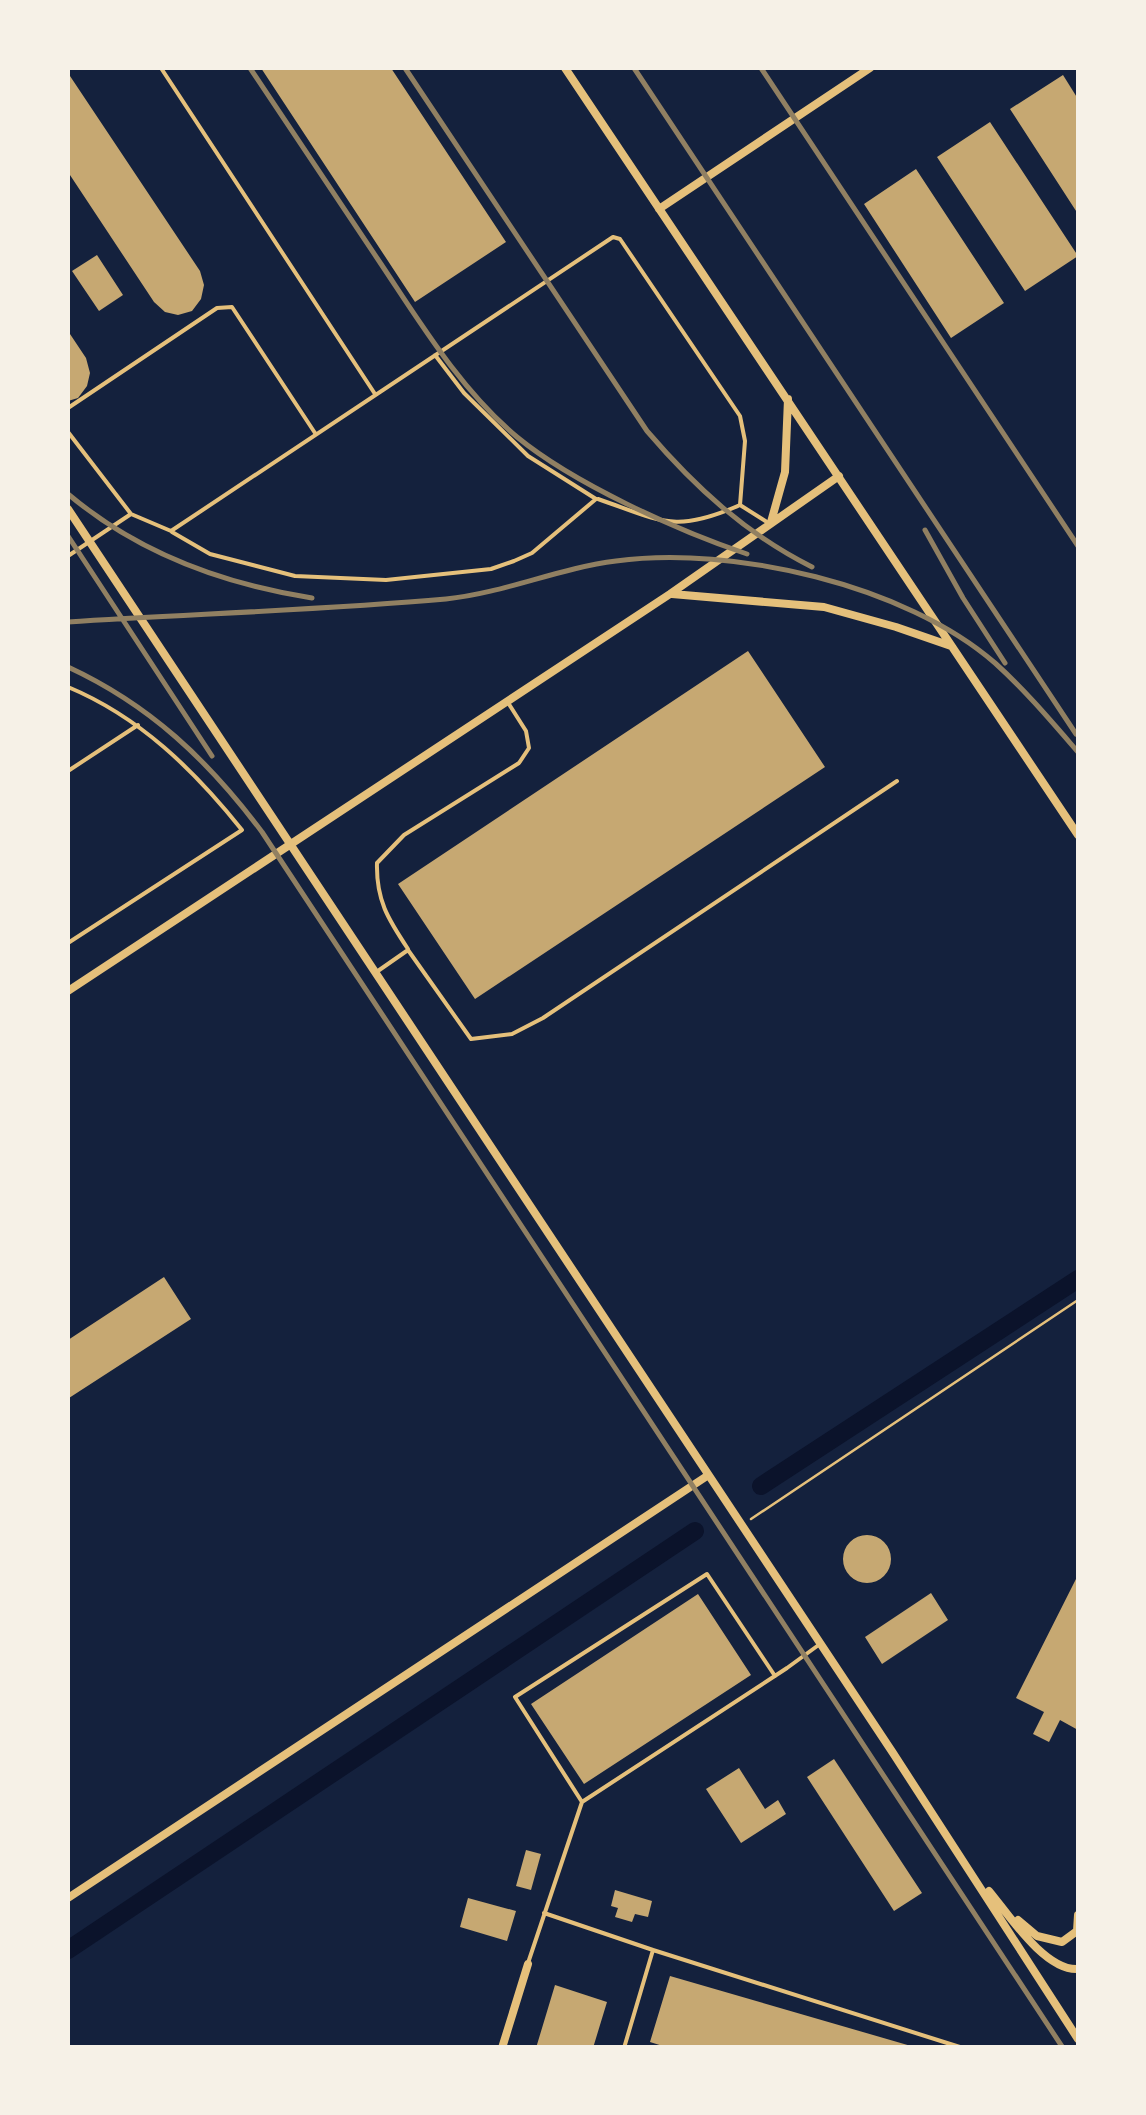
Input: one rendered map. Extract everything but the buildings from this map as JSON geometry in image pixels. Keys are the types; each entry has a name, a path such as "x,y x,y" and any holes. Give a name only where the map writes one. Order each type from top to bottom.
{"street":[{"path":"566,68 1078,835"},
{"path":"659,209 870,68"},
{"path":"770,524 785,472 788,399"},
{"path":"68,992 670,594 839,476"},
{"path":"68,509 1078,2039"},
{"path":"670,594 824,608 896,626 951,646"},
{"path":"68,1898 707,1476"},
{"path":"972,1873 1048,1957 1061,1966 1078,1969"},
{"path":"988,1891 1028,1929 1048,1940 1062,1942 1073,1936 1078,1915"},
{"path":"502,2048 528,1964"}],"lane":[{"path":"161,68 375,395"},
{"path":"171,531 613,237 620,239 740,416 745,441 740,505"},
{"path":"68,408 216,308 232,307 315,434"},
{"path":"435,354 464,393 528,456 596,499 685,524 709,519 740,505"},
{"path":"68,432 131,514 210,554 295,576 386,580 491,569 532,553 596,499"},
{"path":"740,505 770,524"},
{"path":"68,556 131,514"},
{"path":"68,687 138,725 180,760 242,830 68,942"},
{"path":"508,701 526,731 529,748 519,763 404,834 377,863 376,888 389,920 471,1038 512,1034 543,1018 898,782"},
{"path":"68,771 138,725"},
{"path":"375,973 408,950"},
{"path":"582,1802 515,1697 706,1574 775,1676"},
{"path":"528,1964 582,1802 820,1644"},
{"path":"544,1913 963,2048"},
{"path":"624,2048 653,1950"}],"path":[{"path":"741,1526 1078,1300"}],"waterway":[{"path":"761,1486 1078,1279"},
{"path":"68,1950 695,1531"}],"railway":[{"path":"250,68 427,333 497,419 540,454 596,488 659,519 747,554"},
{"path":"405,68 647,431 723,508 765,540 812,567"},
{"path":"634,68 1076,734"},
{"path":"761,68 1078,546"},
{"path":"68,494 123,533 183,563 246,584 312,598"},
{"path":"925,530 1005,663"},
{"path":"68,536 212,756"},
{"path":"68,622 446,599 616,561 712,559 816,577 915,612 995,663 1078,752"},
{"path":"68,667 125,699 176,737 220,781 262,832 1063,2048"}]}
